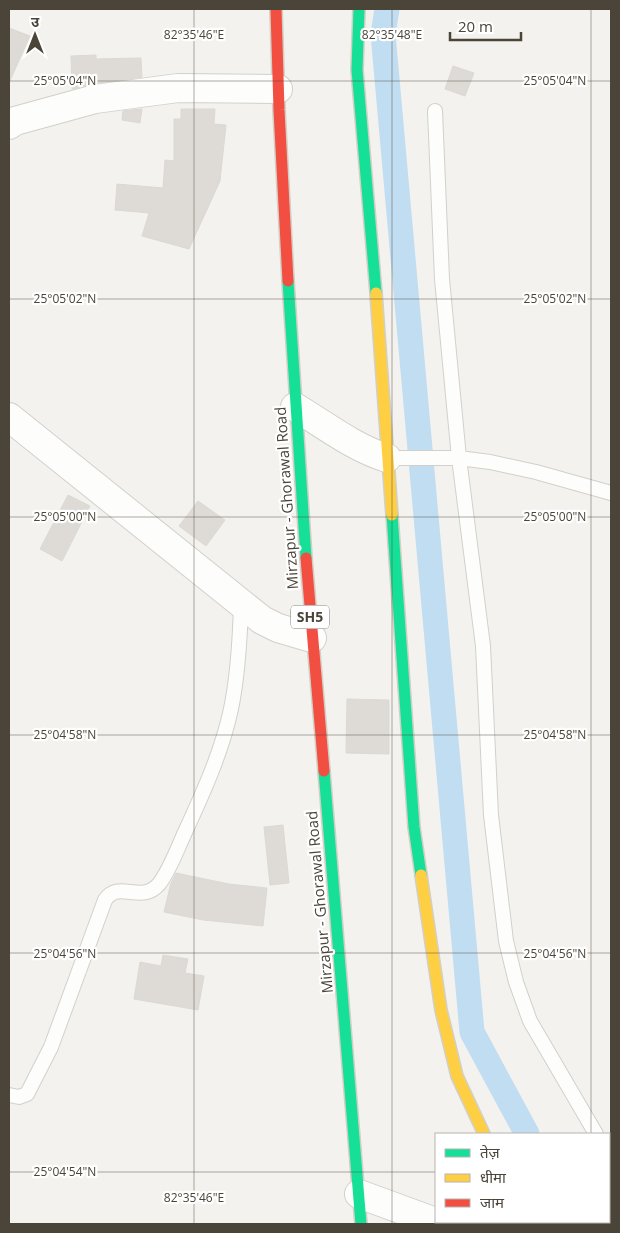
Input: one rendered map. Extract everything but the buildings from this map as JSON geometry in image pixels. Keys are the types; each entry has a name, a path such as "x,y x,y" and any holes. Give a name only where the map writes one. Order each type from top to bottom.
{"main road":[{"name":"Mirzapur - Ghorawal Road","path":"276,9 278,89 295,407 312,638 361,1224"},
{"path":"359,9 357,70 393,459 414,826 441,1010 457,1076 484,1133"}],"street":[{"path":"9,125 15,121 95,99 178,88 278,89"},
{"path":"295,407 372,453 393,459"},
{"path":"9,417 262,620 278,628 312,638"},
{"path":"359,1194 435,1222"}],"lane":[{"path":"435,111 442,279 453,458 483,646 491,815 506,941 516,982 530,1021 595,1133"},
{"path":"393,459 453,458 490,462 536,472 611,493"},
{"path":"9,1095 19,1097 27,1094 44,1062 105,900 110,893 117,891 140,894 150,891 159,884 172,860 219,752 235,686 241,604"}],"waterway":[{"path":"387,9 383,34 472,1032 526,1133"}],"traffic: fast":[{"path":"359,9 357,70 376,293"},
{"path":"288,281 306,558"},
{"path":"392,515 414,827 421,875"},
{"path":"324,771 361,1224"}],"traffic: slow":[{"path":"376,293 392,515"},
{"path":"421,875 441,1010 457,1076 484,1133"}],"traffic: jam":[{"path":"276,9 288,281"},
{"path":"306,558 324,771"}]}
